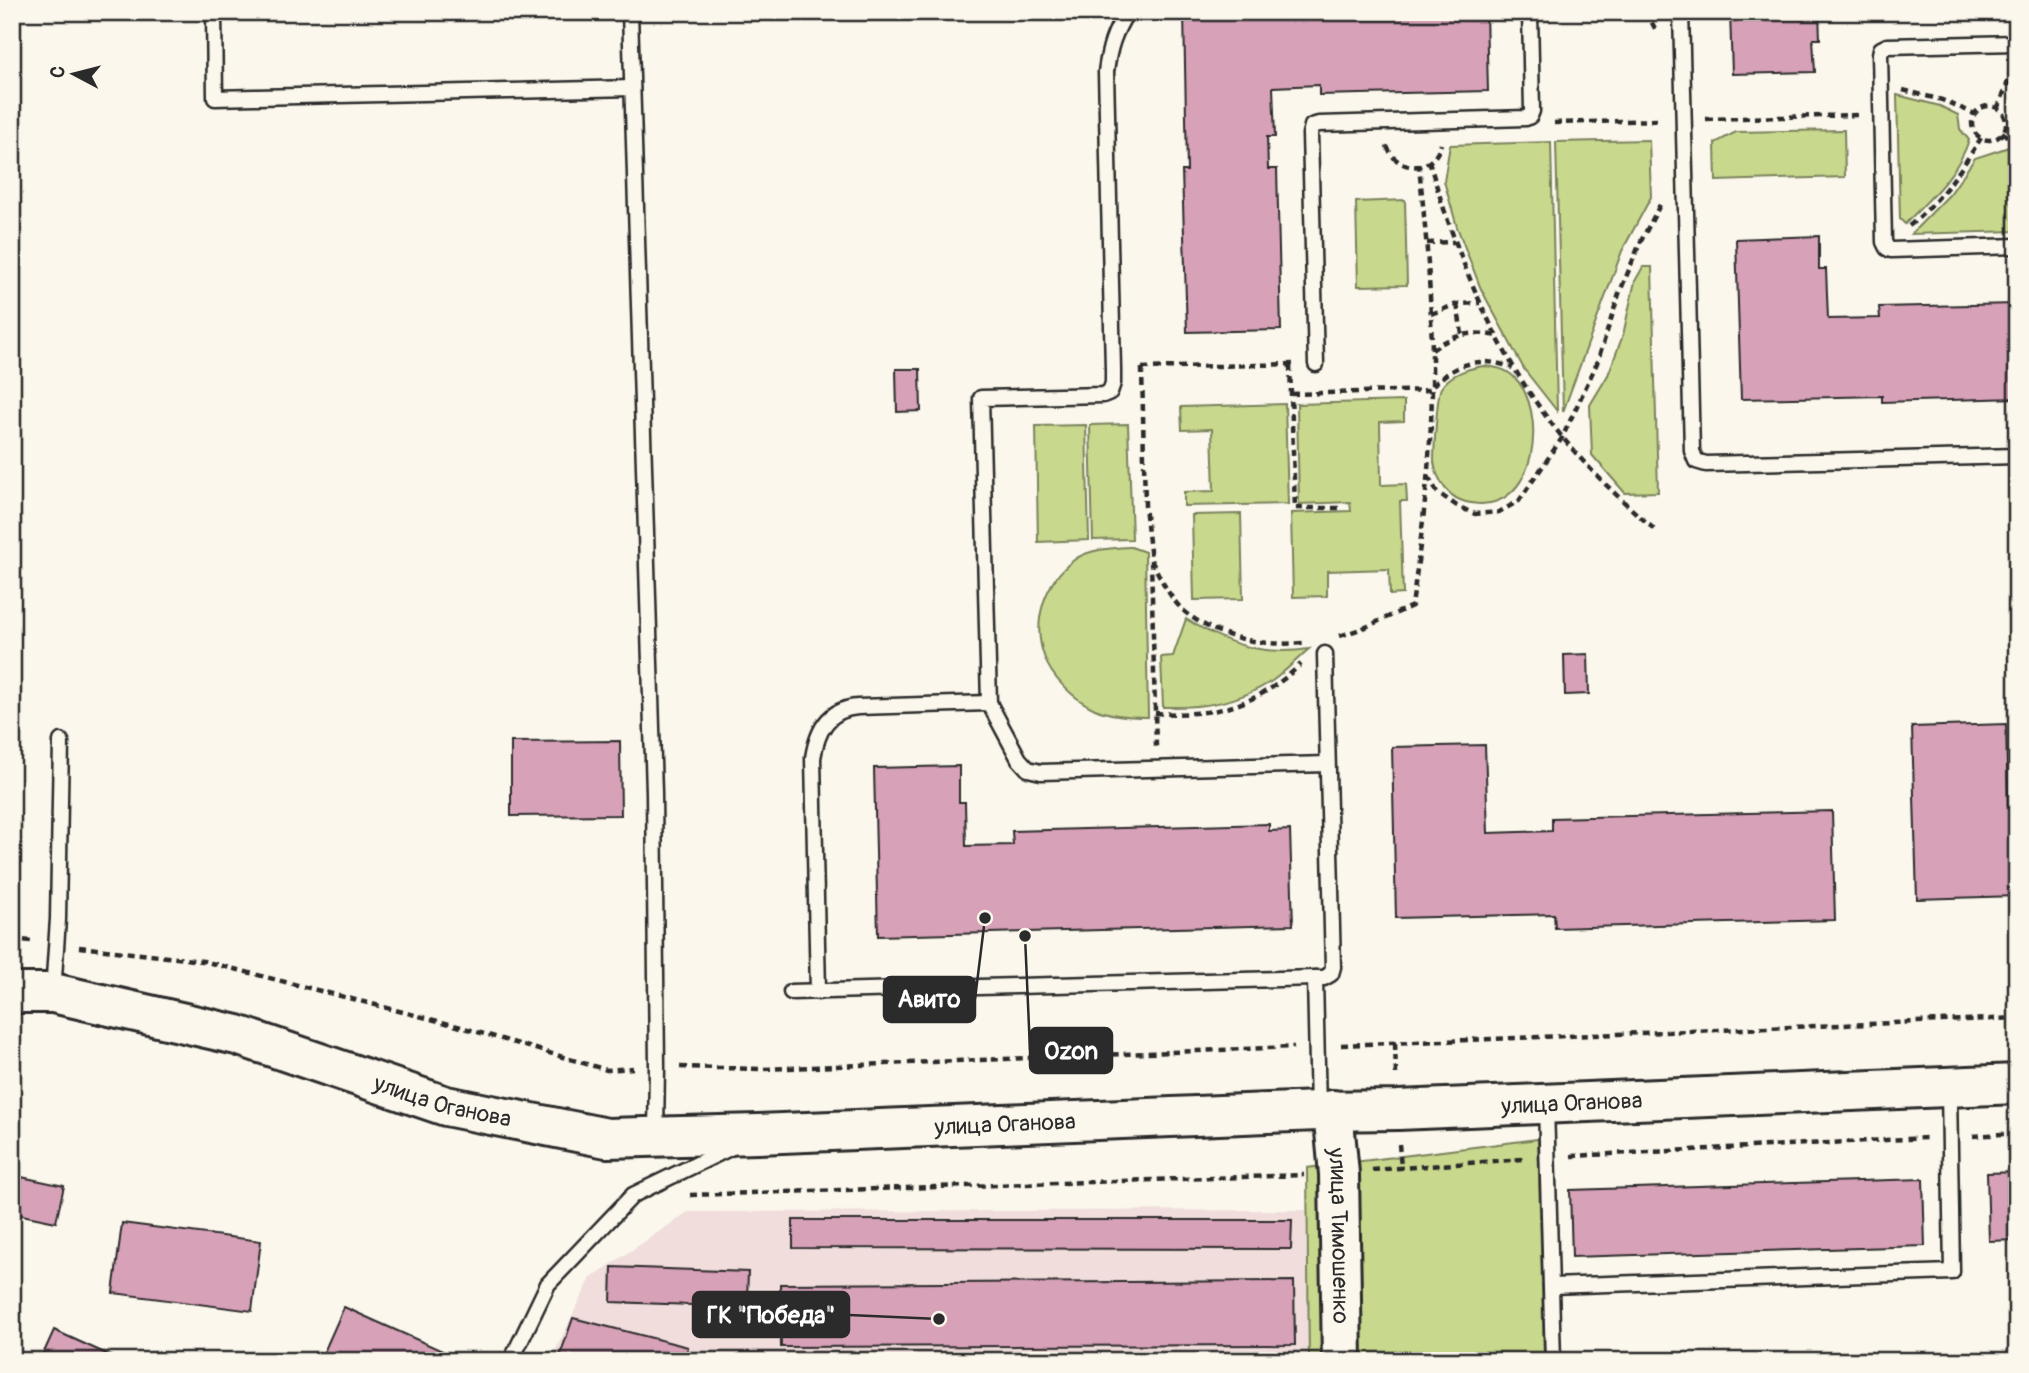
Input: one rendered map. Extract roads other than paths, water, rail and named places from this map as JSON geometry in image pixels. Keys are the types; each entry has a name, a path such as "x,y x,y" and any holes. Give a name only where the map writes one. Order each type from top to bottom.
{"main road":[{"name":"улица Оганова","path":"12,993 53,993 237,1035 446,1106 607,1138 1326,1110 1398,1110 2017,1084"},
{"name":"улица Тимошенко","path":"1326,1110 1339,1174 1342,1361"}],"lane":[{"path":"214,12 215,98 632,88"},
{"path":"630,12 654,780 656,1137"},
{"path":"1127,12 1109,48 1105,72 1113,369 1110,392 1103,395 981,398 989,703 1019,759 1028,769 1041,772 1327,764"},
{"path":"1316,363 1310,134 1312,126 1530,116 1530,12"},
{"path":"1681,12 1692,451 1696,461 1706,464 2017,456"},
{"path":"2015,49 1887,46 1881,49 1880,54 1884,242 1887,248 2017,246"},
{"path":"791,992 1324,978 1331,974 1333,967 1325,654"},
{"path":"818,992 813,758 821,731 829,719 847,708 989,703"},
{"path":"53,993 57,944 61,741"},
{"path":"1315,978 1316,1046 1326,1110"},
{"path":"1551,1286 1952,1272 1949,1087"},
{"path":"1546,1104 1553,1361"},
{"path":"511,1361 548,1284 633,1195 758,1134"}],"place":[{"name":"Авито","path":"985,918"},
{"name":"Ozon","path":"1025,936"},
{"name":"ГК \"Победа\"","path":"939,1319"}]}
